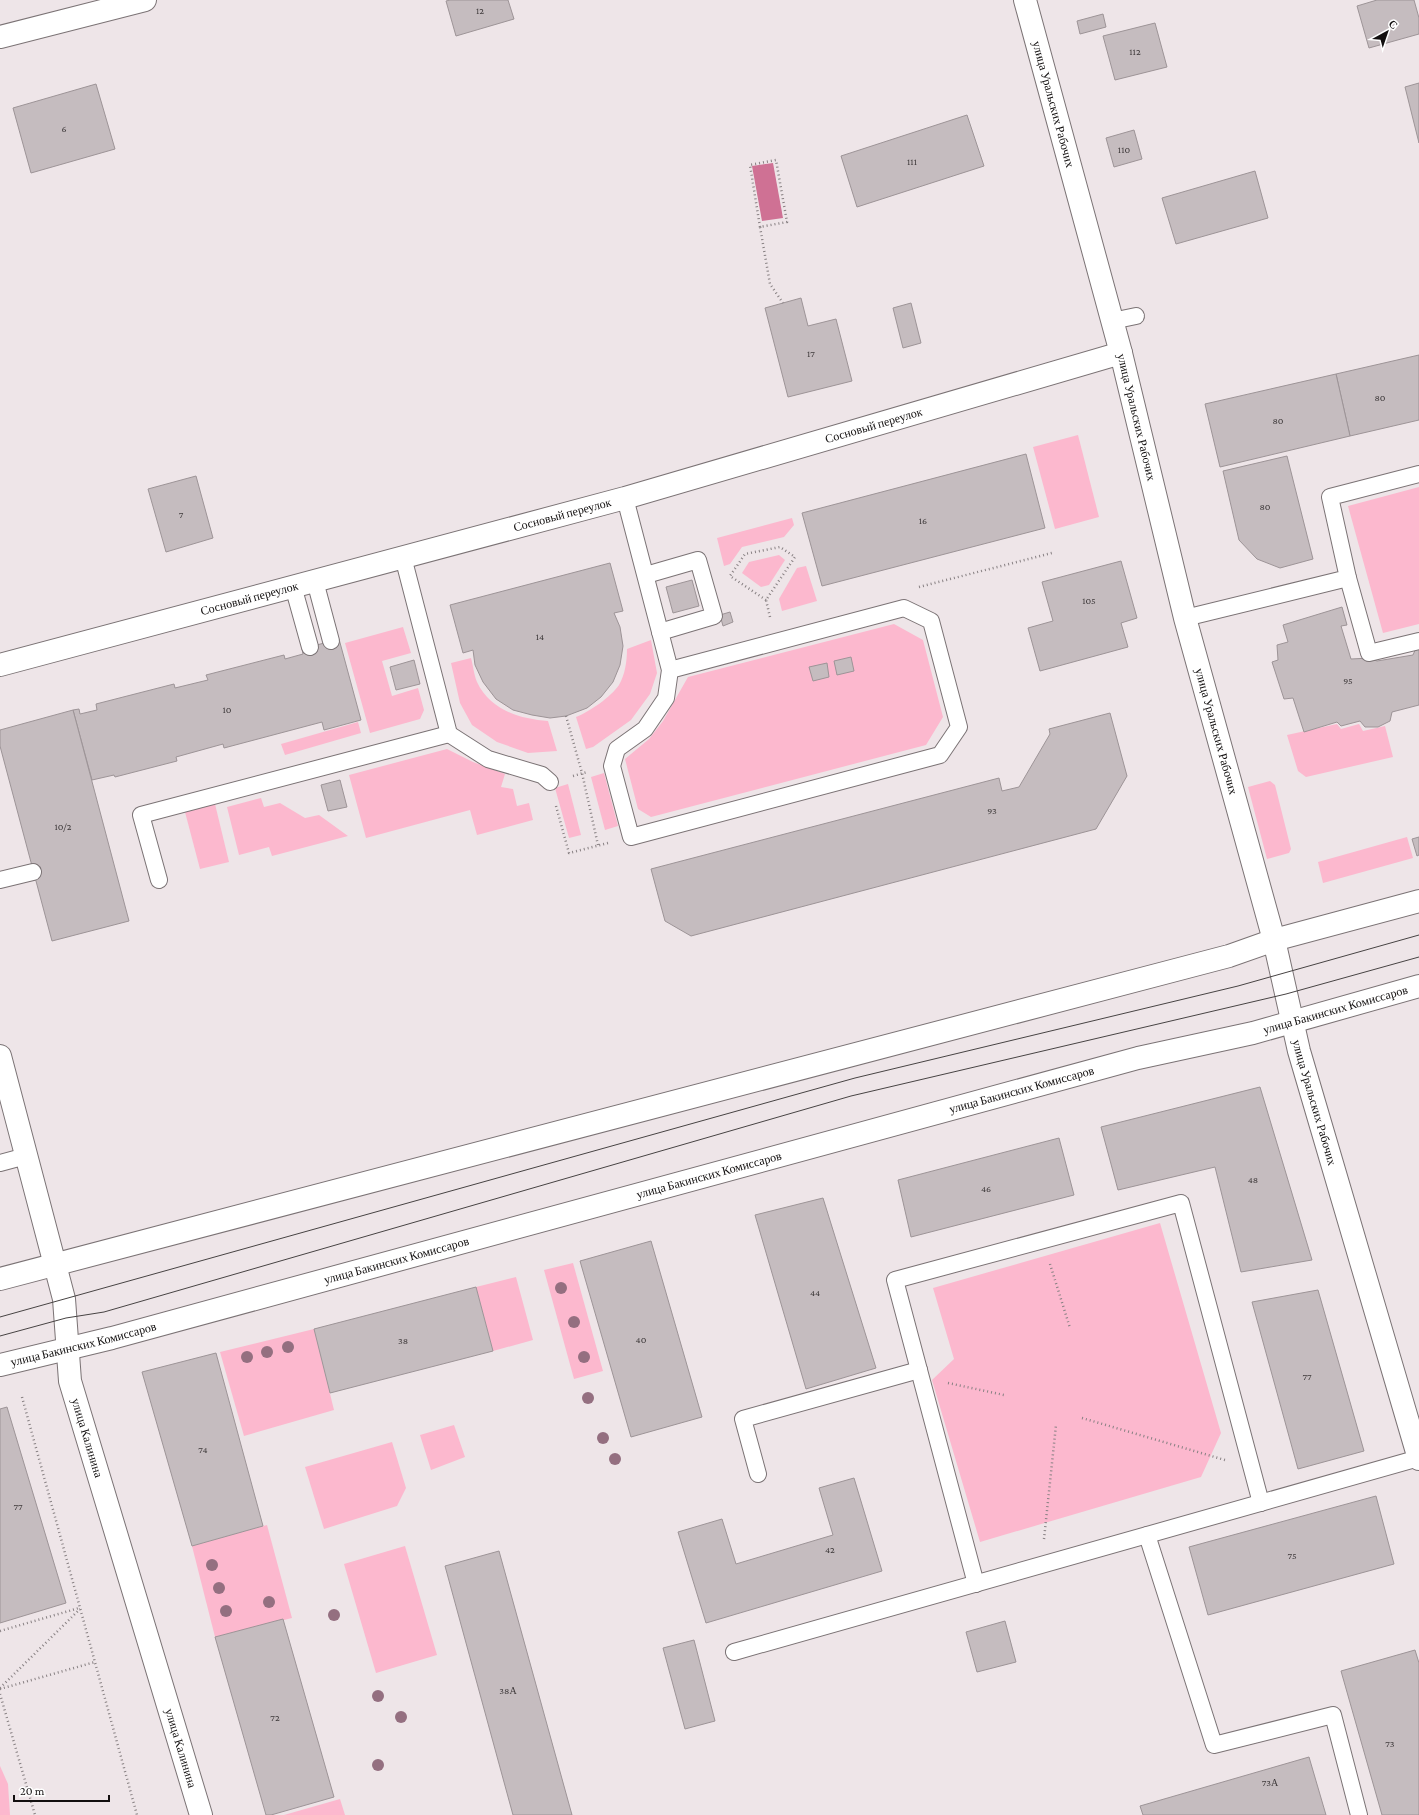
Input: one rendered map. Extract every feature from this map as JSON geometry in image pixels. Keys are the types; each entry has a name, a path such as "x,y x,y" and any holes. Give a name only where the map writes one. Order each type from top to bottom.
{"street":[{"path":"0,37 145,0"},
{"name":"улица Уральских Рабочих","path":"1025,0 1121,353 1185,618 1274,940 1299,1051 1419,1458"},
{"name":"Сосновый переулок","path":"0,665 625,498 1121,353"},
{"path":"0,1280 1229,956 1274,940 1419,901"},
{"name":"улица Бакинских Комиссаров","path":"0,1366 120,1336 1138,1058 1253,1034 1419,986"},
{"name":"улица Калинина","path":"0,1056 64,1299 69,1348 70,1381 201,1815"}],"lane":[{"path":"1112,321 1136,316"},
{"path":"1419,474 1330,497 1348,578 1369,653 1419,641"},
{"path":"625,498 670,670 666,698 645,729 617,750 612,766 631,837 940,756 959,727 931,621 904,608 670,670"},
{"path":"403,557 449,734 488,759 542,775 550,782"},
{"path":"646,575 698,560 714,616 660,632"},
{"path":"1185,618 1348,578"},
{"path":"315,581 331,641"},
{"path":"294,586 310,647"},
{"path":"159,880 141,815 449,734"},
{"path":"0,880 33,872"},
{"path":"0,1163 26,1156"},
{"path":"976,1584 895,1280 1181,1203 1261,1503"},
{"path":"758,1474 743,1419 920,1373"},
{"path":"734,1652 1419,1458"},
{"path":"1147,1535 1214,1745 1333,1715 1359,1815"}],"path":[{"path":"760,227 787,222 776,160 750,165 760,227 770,284 783,303"},
{"path":"766,600 795,557 780,547 745,554 730,576 766,600 772,624"},
{"path":"566,716 582,773 598,845"},
{"path":"612,766 550,782 569,853 631,837"},
{"path":"1043,1240 1070,1328"},
{"path":"920,1373 1004,1395"},
{"path":"22,1397 138,1815"},
{"path":"1082,1418 1252,1468"},
{"path":"1041,1565 1056,1425"},
{"path":"0,1631 80,1608"},
{"path":"0,1689 80,1608"},
{"path":"0,1689 95,1662"},
{"path":"0,1694 35,1815"}],"shaded area":[{"path":"773,163 783,218 762,221 752,166"},
{"path":"1078,435 1099,517 1055,529 1033,447"},
{"path":"1419,487 1419,624 1383,633 1348,506"},
{"path":"792,518 794,525 784,537 742,547 730,564 724,566 717,538"},
{"path":"779,555 785,560 769,585 761,587 742,573 749,562"},
{"path":"806,566 817,601 782,611 779,599 797,568"},
{"path":"894,624 923,640 943,717 926,745 651,817 638,809 625,759 649,739 663,721 688,677"},
{"path":"403,627 411,653 382,661 392,696 418,688 424,710 420,719 370,733 345,643"},
{"path":"651,640 657,673 650,694 631,720 593,747 586,749 576,717 599,704 619,685 625,668 627,649"},
{"path":"471,658 477,682 490,700 507,711 517,715 548,721 557,751 528,753 497,742 472,725 460,703 451,663"},
{"path":"358,722 361,733 285,755 281,744"},
{"path":"1337,724 1341,729 1359,724 1363,731 1385,726 1393,757 1306,777 1298,771 1287,735"},
{"path":"447,749 473,762 505,774 501,787 513,789 517,806 529,803 533,820 477,835 470,810 366,838 349,775"},
{"path":"604,773 618,826 605,830 591,777"},
{"path":"1270,781 1275,785 1291,849 1289,853 1267,859 1248,787"},
{"path":"568,784 581,835 569,838 555,788"},
{"path":"261,798 264,807 280,803 305,818 319,815 348,836 272,856 269,847 239,855 227,807"},
{"path":"215,804 229,862 200,869 185,812"},
{"path":"1407,837 1413,858 1323,883 1318,862"},
{"path":"1160,1223 1221,1433 1201,1477 980,1542 932,1380 954,1359 933,1288"},
{"path":"573,1263 603,1371 574,1379 544,1270"},
{"path":"516,1277 533,1340 493,1351 476,1287"},
{"path":"314,1329 334,1410 244,1436 220,1352"},
{"path":"454,1425 465,1457 431,1470 420,1435"},
{"path":"392,1442 406,1488 397,1506 324,1529 305,1467"},
{"path":"267,1525 292,1618 215,1637 192,1546"},
{"path":"405,1546 437,1655 376,1673 344,1564"},
{"path":"0,1766 8,1784 10,1815 0,1815"},
{"path":"340,1799 345,1815 284,1815"}],"building":[{"path":"508,0 514,19 456,36 446,1"},
{"path":"1377,0 1414,0 1419,18 1419,34 1369,48 1357,6"},
{"path":"1103,14 1106,27 1080,34 1077,21"},
{"path":"1155,23 1167,67 1115,80 1103,36"},
{"path":"1419,83 1419,143 1405,87"},
{"path":"96,84 115,149 31,173 13,108"},
{"path":"967,115 984,166 857,207 841,156"},
{"path":"1134,130 1142,159 1114,167 1106,138"},
{"path":"1255,171 1268,218 1176,244 1162,198"},
{"path":"801,298 808,326 836,319 852,381 788,397 765,308"},
{"path":"911,303 921,343 903,348 893,308"},
{"path":"1419,355 1419,420 1350,436 1336,374"},
{"path":"1336,374 1350,436 1220,467 1205,404"},
{"path":"1026,454 1045,528 822,586 802,513"},
{"path":"1287,456 1313,559 1280,568 1257,559 1239,540 1223,471"},
{"path":"196,476 213,538 166,552 148,489"},
{"path":"1121,561 1137,618 1121,623 1128,647 1040,671 1028,628 1053,621 1042,582"},
{"path":"610,563 623,611 614,613 620,627 623,646 620,665 613,682 601,697 587,708 566,716 550,718 513,710 496,699 483,682 475,665 473,650 463,653 450,605"},
{"path":"692,580 699,606 673,613 666,587"},
{"path":"1342,607 1347,625 1341,626 1351,659 1370,658 1377,661 1413,655 1416,648 1419,647 1419,705 1392,712 1390,721 1378,727 1365,727 1360,721 1341,726 1337,722 1304,732 1293,698 1284,699 1272,662 1278,660 1277,645 1288,642 1283,625"},
{"path":"730,612 733,622 723,626 720,615"},
{"path":"339,639 361,720 324,730 322,722 224,748 223,744 176,757 177,761 115,777 114,775 92,780 73,710 79,709 80,714 97,710 96,704 174,684 175,688 208,680 206,675 284,655 285,659 303,654 302,649"},
{"path":"851,657 854,671 837,675 834,661"},
{"path":"414,660 420,684 396,690 390,667"},
{"path":"827,663 829,677 813,681 809,667"},
{"path":"73,710 129,921 52,941 0,746 0,730"},
{"path":"1110,713 1127,776 1096,829 691,936 665,921 651,869 999,778 1002,791 1019,787 1050,734 1049,729"},
{"path":"340,780 347,807 328,811 321,785"},
{"path":"1419,837 1419,855 1417,856 1412,839"},
{"path":"1260,1087 1312,1260 1241,1272 1215,1167 1118,1190 1101,1127"},
{"path":"1059,1138 1074,1195 911,1237 898,1180"},
{"path":"823,1198 876,1368 806,1389 755,1215"},
{"path":"651,1241 702,1417 631,1437 580,1261"},
{"path":"476,1287 493,1351 330,1393 314,1329"},
{"path":"1318,1290 1364,1451 1298,1469 1252,1302"},
{"path":"216,1353 263,1526 192,1546 142,1372"},
{"path":"7,1407 66,1603 0,1623 0,1409"},
{"path":"854,1478 882,1571 706,1623 678,1532 722,1519 736,1564 833,1535 819,1488"},
{"path":"1376,1496 1394,1564 1208,1615 1189,1547"},
{"path":"499,1551 572,1815 513,1815 445,1566"},
{"path":"283,1619 334,1797 271,1815 266,1815 215,1637"},
{"path":"1005,1621 1016,1662 977,1672 966,1632"},
{"path":"694,1640 715,1721 685,1729 663,1648"},
{"path":"1415,1650 1419,1663 1419,1815 1382,1815 1341,1671"},
{"path":"1309,1757 1326,1815 1143,1815 1140,1806"}],"tram line":[{"path":"0,1317 855,1078 1238,986 1419,935"},
{"path":"0,1336 66,1318 104,1312 851,1096 1286,994 1419,957"}]}
